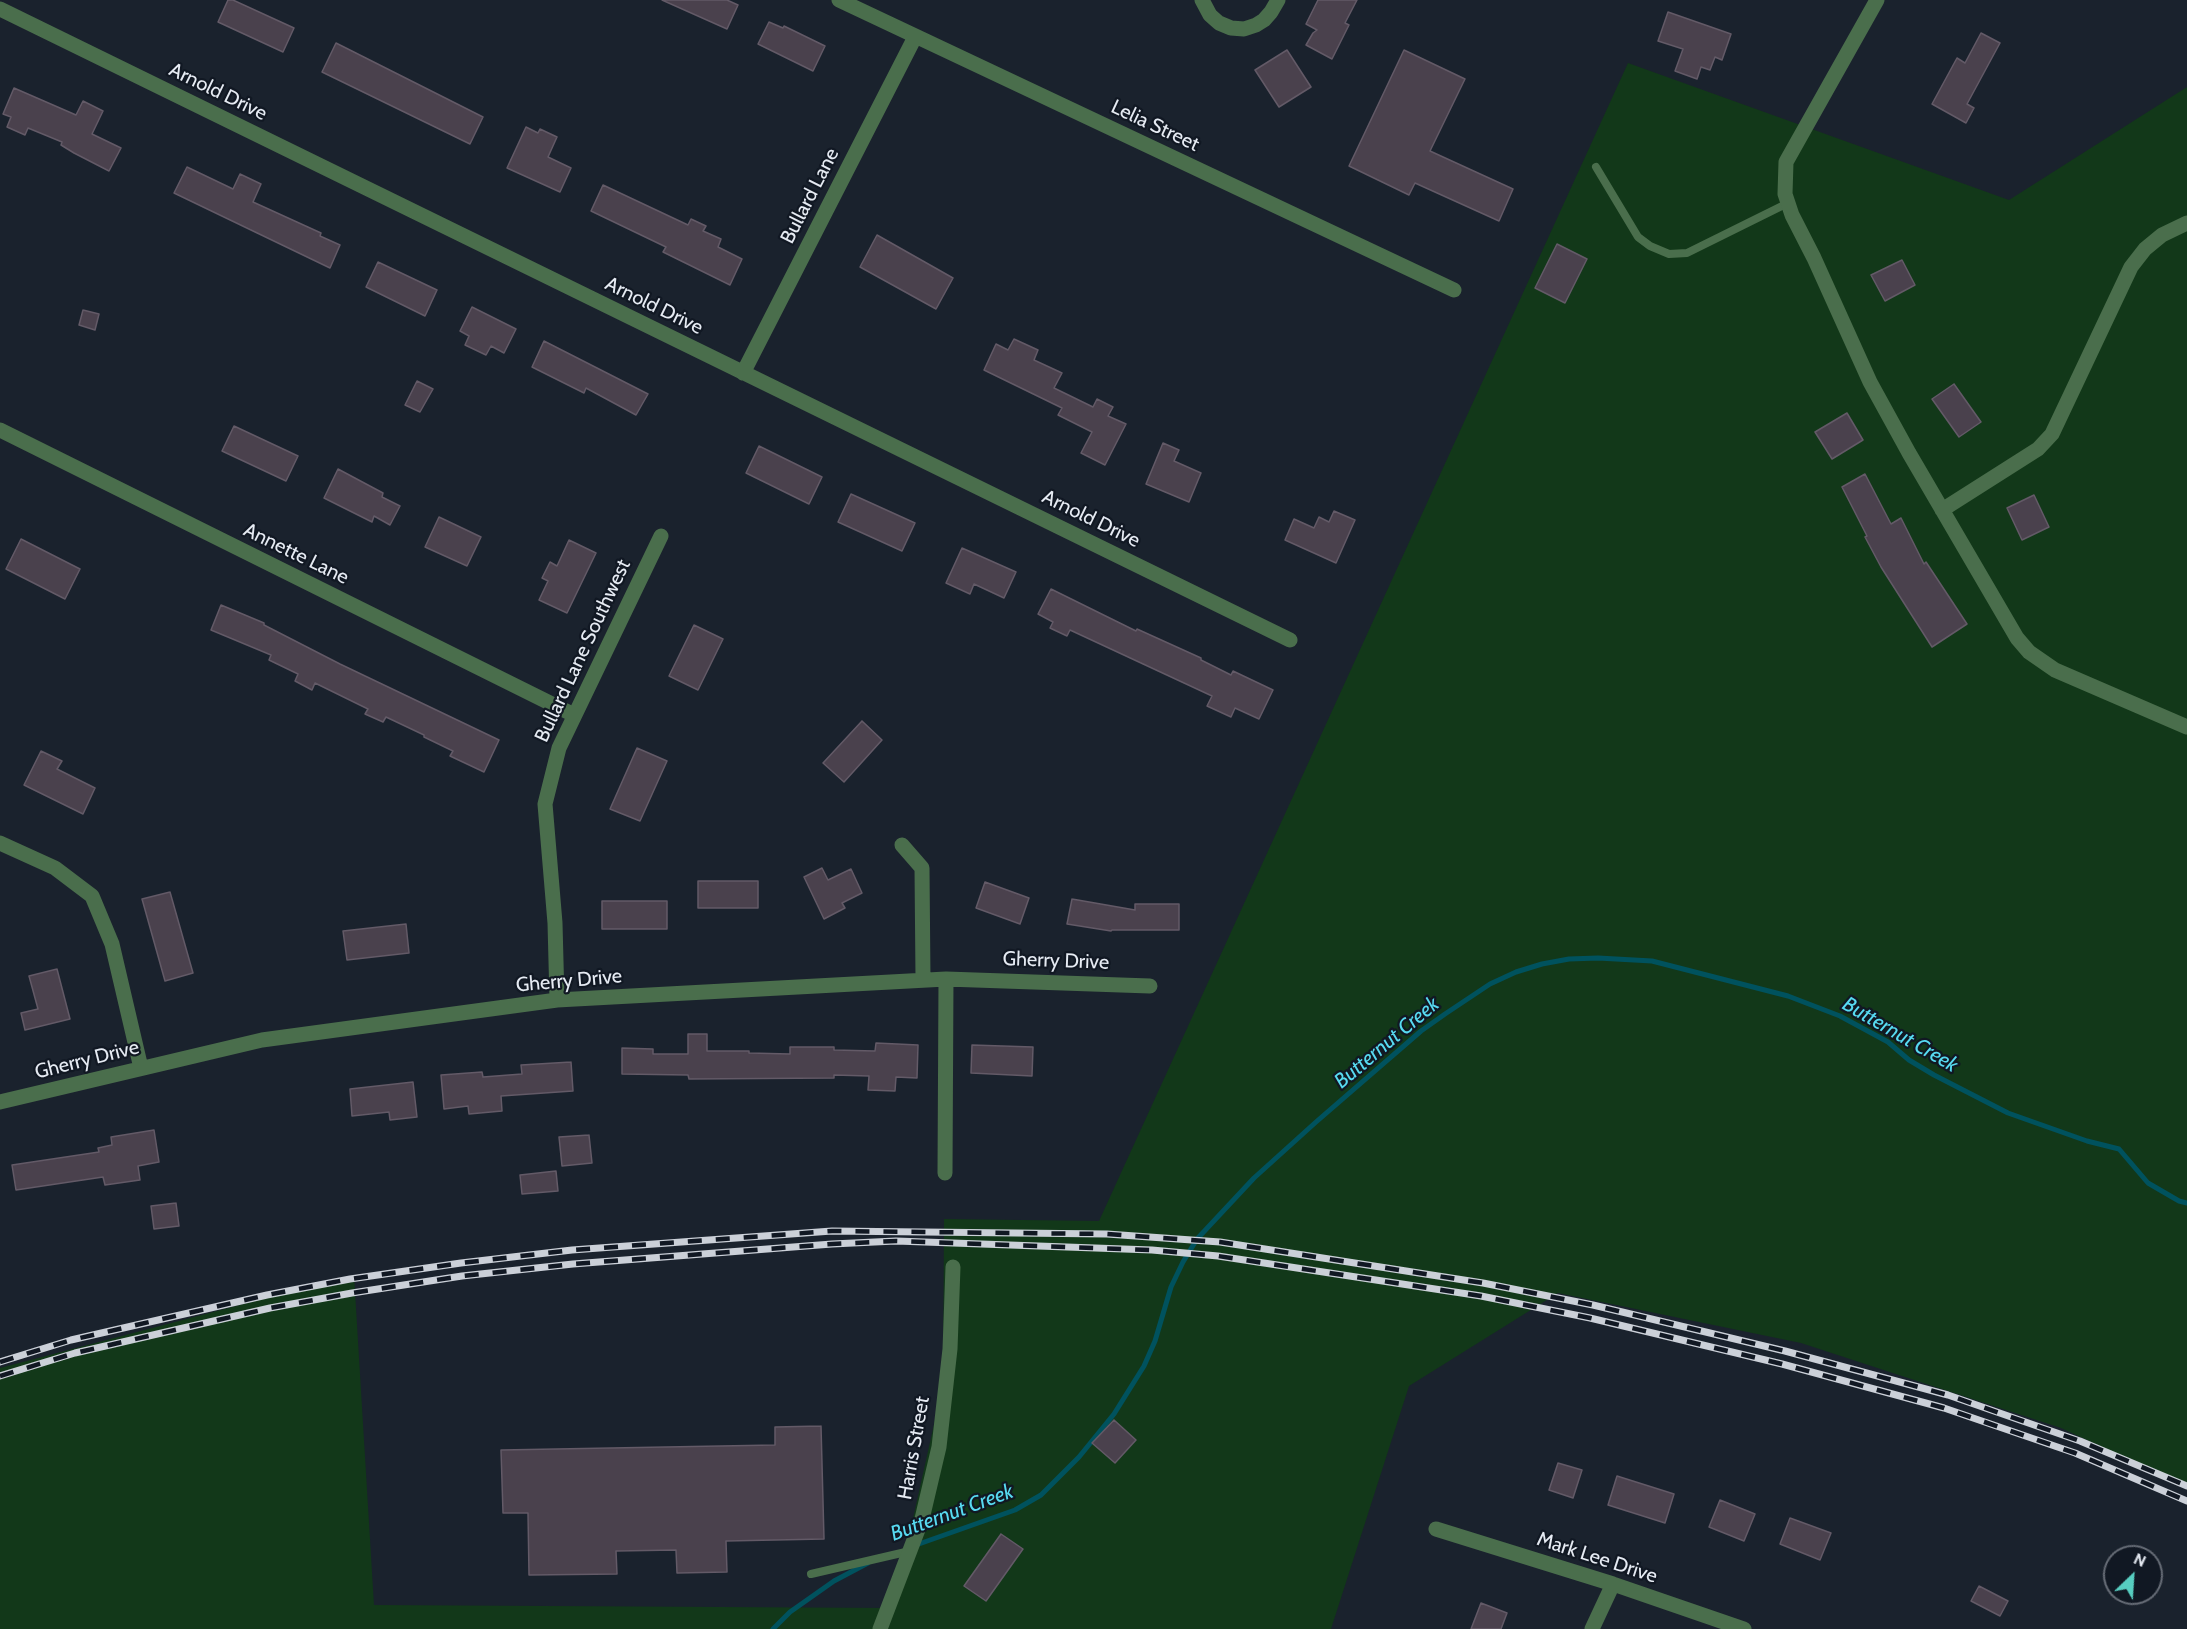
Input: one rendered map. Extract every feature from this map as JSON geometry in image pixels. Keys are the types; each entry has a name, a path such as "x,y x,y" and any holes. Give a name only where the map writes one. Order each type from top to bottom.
{"street":[{"name":"Lelia Street","path":"839,0 1454,290"},
{"path":"1202,0 1210,15 1219,23 1231,28 1244,29 1256,26 1264,20 1278,0"},
{"path":"1874,1 1786,162 1785,194 1788,203 1870,382 2017,638 2029,652 2055,670 2187,727"},
{"name":"Arnold Drive","path":"0,9 1290,640"},
{"name":"Bullard Lane","path":"743,373 915,37"},
{"path":"1942,510 2038,449 2052,434 2131,267 2145,249 2162,235 2187,223"},
{"name":"Annette Lane","path":"0,430 574,715"},
{"name":"Bullard Lane Southwest","path":"557,1000 555,923 545,804 559,748 661,536"},
{"path":"0,843 55,868 92,896 112,944 141,1068"},
{"path":"902,846 922,868 923,980"},
{"path":"945,1173 946,979"},
{"name":"Gherry Drive","path":"0,1102 262,1040 557,1000 946,979 1150,986"},
{"name":"Harris Street","path":"880,1629 922,1519 939,1447 950,1349 953,1267"},
{"name":"Mark Lee Drive","path":"1436,1529 1613,1584 1744,1629"},
{"path":"1592,1629 1613,1584"}],"lane":[{"path":"1596,167 1638,237 1650,246 1669,254 1687,253 1788,203"},
{"path":"811,1574 910,1551"}],"green space":[{"path":"1628,63 2009,200 2187,87 2187,1486 2061,1428 1801,1343 1558,1293 1409,1386 1331,1629 0,1629 0,1368 354,1275 374,1605 893,1608 943,1384 944,1219 1099,1221"}],"building":[{"path":"228,0 233,0 294,28 283,52 218,22"},
{"path":"662,0 727,0 738,5 727,29"},
{"path":"1318,0 1357,0 1345,23 1349,25 1332,59 1306,45 1317,30 1306,24"},
{"path":"1668,12 1731,34 1722,60 1715,57 1710,70 1701,67 1697,79 1675,71 1683,49 1658,41"},
{"path":"769,22 783,28 784,26 825,46 813,71 758,44"},
{"path":"1981,33 2000,43 1967,104 1974,108 1966,123 1932,104 1957,58 1965,63"},
{"path":"336,43 483,117 470,144 322,72"},
{"path":"1287,50 1311,87 1279,107 1255,70"},
{"path":"1404,50 1465,79 1430,151 1513,189 1499,221 1415,183 1409,195 1349,166"},
{"path":"14,88 76,115 83,101 103,111 92,134 121,148 109,171 61,145 62,142 28,128 25,135 7,127 11,117 3,114"},
{"path":"526,127 538,133 540,129 557,137 548,157 571,168 560,192 507,168"},
{"path":"187,167 233,189 240,174 261,184 253,202 321,233 320,236 340,245 330,268 174,193"},
{"path":"603,185 688,225 691,219 706,226 703,231 721,239 718,247 742,259 730,285 663,252 666,247 591,211"},
{"path":"877,235 953,278 936,309 860,267"},
{"path":"1557,244 1587,259 1565,303 1535,288"},
{"path":"1902,260 1915,285 1885,301 1871,275"},
{"path":"378,262 437,290 425,316 366,287"},
{"path":"472,307 516,329 504,353 491,346 486,355 465,345 469,336 460,331"},
{"path":"83,310 99,314 95,330 79,325"},
{"path":"1014,339 1038,350 1034,360 1062,373 1054,388 1093,407 1097,399 1113,407 1108,416 1126,424 1105,465 1081,453 1092,432 1058,415 1062,408 984,370 996,344 1008,350"},
{"path":"544,341 648,394 636,415 586,388 584,393 532,367"},
{"path":"417,381 433,389 420,412 405,405"},
{"path":"1954,384 1981,422 1959,437 1932,399"},
{"path":"1847,413 1863,440 1832,459 1815,432"},
{"path":"234,426 298,456 286,481 222,451"},
{"path":"1163,443 1179,450 1174,461 1201,473 1189,502 1146,484"},
{"path":"759,446 822,477 809,504 746,473"},
{"path":"338,469 383,493 382,497 400,506 390,525 374,516 372,522 324,498"},
{"path":"1865,474 1891,524 1901,518 1924,564 1926,562 1967,624 1932,647 1881,567 1842,487"},
{"path":"851,494 915,523 902,551 838,522"},
{"path":"2034,495 2049,527 2022,540 2007,508"},
{"path":"1334,511 1355,520 1336,563 1285,540 1294,519 1314,528 1319,517 1329,522"},
{"path":"439,517 481,537 467,566 425,547"},
{"path":"21,539 80,569 65,599 6,569"},
{"path":"569,540 596,553 567,613 539,600 548,581 542,578 550,562 557,566"},
{"path":"962,548 1016,572 1004,598 974,584 970,594 946,583"},
{"path":"1051,589 1136,631 1137,629 1201,658 1231,675 1233,671 1273,690 1259,719 1235,708 1231,717 1207,706 1212,696 1070,630 1067,636 1050,628 1053,622 1038,614"},
{"path":"221,605 264,623 340,664 499,740 484,772 450,756 453,751 424,735 386,717 383,722 365,714 368,709 315,683 312,690 295,681 298,674 269,660 271,655 211,630"},
{"path":"694,625 723,639 698,690 669,676"},
{"path":"862,721 882,740 844,782 823,763"},
{"path":"637,748 667,761 640,821 610,809"},
{"path":"41,751 62,761 57,769 95,788 83,814 24,785"},
{"path":"822,868 828,880 851,869 862,893 842,903 845,908 824,919 804,877"},
{"path":"698,881 758,881 758,908 698,908"},
{"path":"985,882 1029,898 1020,924 976,908"},
{"path":"170,892 193,973 165,981 142,899"},
{"path":"1072,899 1135,910 1135,904 1179,904 1179,930 1111,931 1067,924"},
{"path":"602,901 667,901 667,929 602,929"},
{"path":"406,924 409,953 347,960 343,931"},
{"path":"57,969 70,1019 25,1030 21,1013 38,1009 29,976"},
{"path":"688,1034 707,1034 707,1051 790,1054 790,1047 834,1047 834,1050 875,1051 876,1043 918,1045 917,1078 896,1077 895,1091 868,1090 869,1076 689,1079 688,1075 622,1074 622,1048 653,1049 653,1054 688,1054"},
{"path":"972,1045 1033,1047 1032,1076 971,1073"},
{"path":"571,1062 573,1091 501,1096 502,1111 469,1114 468,1106 444,1109 441,1075 482,1072 483,1077 522,1074 521,1065"},
{"path":"413,1082 417,1117 390,1120 389,1112 352,1116 350,1089"},
{"path":"154,1130 159,1162 138,1166 140,1180 105,1185 103,1177 16,1190 12,1165 99,1152 98,1148 112,1145 111,1137"},
{"path":"589,1135 592,1163 562,1166 559,1137"},
{"path":"556,1171 558,1191 522,1194 520,1175"},
{"path":"176,1203 179,1226 154,1229 151,1206"},
{"path":"1114,1420 1136,1440 1115,1463 1092,1443"},
{"path":"821,1426 824,1539 726,1541 727,1572 677,1573 676,1550 616,1551 617,1574 529,1575 528,1513 503,1513 501,1450 775,1445 775,1427"},
{"path":"1558,1463 1582,1470 1573,1498 1549,1490"},
{"path":"1617,1476 1674,1494 1665,1523 1608,1505"},
{"path":"1720,1500 1755,1514 1744,1541 1709,1527"},
{"path":"1790,1518 1831,1533 1820,1560 1780,1544"},
{"path":"1001,1534 1023,1549 986,1601 964,1586"},
{"path":"1979,1586 2008,1601 2000,1616 1971,1601"},
{"path":"1481,1603 1507,1613 1501,1629 1471,1629"}],"waterway":[{"name":"Butternut Creek","path":"916,1545 1015,1510 1041,1495 1079,1457 1114,1414 1144,1366 1155,1341 1171,1287 1183,1262 1197,1239 1254,1178 1421,1031 1490,984 1516,972 1542,964 1569,959 1598,958 1652,961 1788,996 1840,1016 1888,1042 1909,1060 1934,1075 2008,1113 2087,1141 2119,1149 2148,1183 2179,1201 2187,1203"},
{"name":"Butternut Creek","path":"773,1629 790,1612 834,1581 868,1563"}],"railway":[{"path":"0,1362 71,1340 267,1295 350,1279 572,1250 832,1231 1107,1234 1220,1242 1483,1283 1593,1305 1785,1351 1948,1395 2080,1441 2187,1486"},
{"path":"0,1376 75,1353 270,1308 462,1276 573,1264 896,1241 1152,1250 1218,1256 1481,1296 1590,1318 1782,1364 1944,1408 2075,1453 2187,1501"}]}
